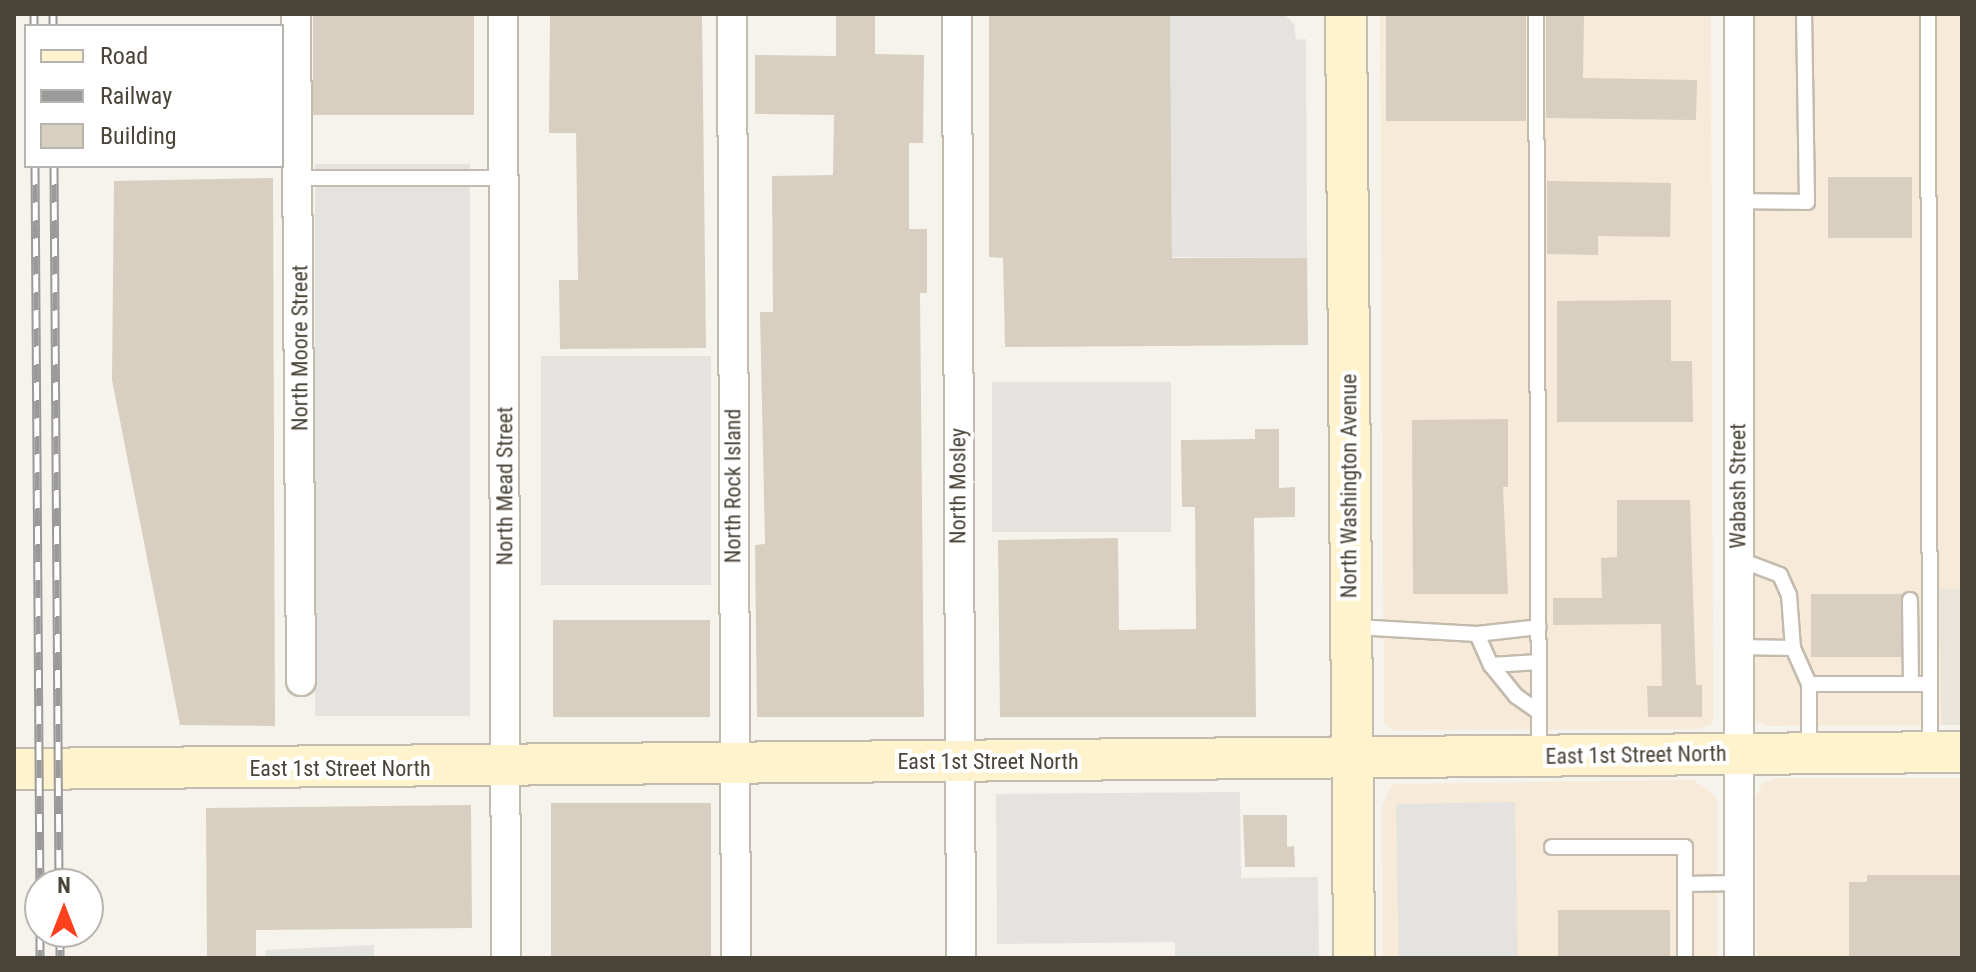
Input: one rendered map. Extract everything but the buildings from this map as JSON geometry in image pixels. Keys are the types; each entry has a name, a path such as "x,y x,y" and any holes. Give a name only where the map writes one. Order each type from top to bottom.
{"street":[{"name":"North Moore Street","path":"296,14 301,681"},
{"name":"North Mead Street","path":"503,14 506,958"},
{"name":"North Rock Island","path":"732,14 736,958"},
{"name":"North Mosley","path":"957,14 961,958"},
{"name":"North Washington Avenue","path":"1346,14 1354,958"},
{"name":"Wabash Street","path":"1739,14 1739,958"},
{"name":"East 1st Street North","path":"14,769 506,768 735,763 1946,752"}],"lane":[{"path":"1536,14 1539,757"},
{"path":"1738,201 1807,202 1804,14"},
{"path":"1928,14 1930,684 1946,752"},
{"path":"299,178 503,178"},
{"path":"1738,559 1768,566 1780,575 1789,595 1793,648 1809,684 1809,753"},
{"path":"1910,600 1911,684"},
{"path":"1350,627 1477,634 1539,627"},
{"path":"1477,634 1491,665 1516,696 1539,712"},
{"path":"1737,647 1793,648"},
{"path":"1491,665 1539,662"},
{"path":"1809,684 1930,684"},
{"path":"1552,847 1685,847 1685,958"},
{"path":"1685,884 1738,883"}],"shaded area":[{"path":"1170,14 1284,14 1294,24 1296,40 1306,39 1307,258 1172,257"},
{"path":"1380,14 1711,14 1713,723 1700,729 1392,730 1384,722"},
{"path":"1750,14 1962,14 1962,589 1939,589 1942,725 1769,726 1756,721 1752,709"},
{"path":"315,164 470,164 470,716 315,716"},
{"path":"541,356 711,356 711,585 541,585"},
{"path":"992,382 1171,382 1171,532 992,532"},
{"path":"1939,589 1962,589 1962,725 1939,725"},
{"path":"1776,778 1962,778 1962,958 1757,958 1756,798 1762,784"},
{"path":"1694,780 1716,797 1717,958 1383,958 1382,808 1392,784"},
{"path":"1240,792 1241,878 1318,877 1319,958 1175,958 1175,942 997,944 996,794"},
{"path":"1515,802 1518,958 1399,958 1396,804"},
{"path":"374,945 374,958 266,958 265,950"}],"railway":[{"path":"34,14 34,24"},
{"path":"53,14 53,24"},
{"path":"35,168 40,868"},
{"path":"54,168 59,868"},
{"path":"40,948 40,958"},
{"path":"60,948 60,958"}]}
